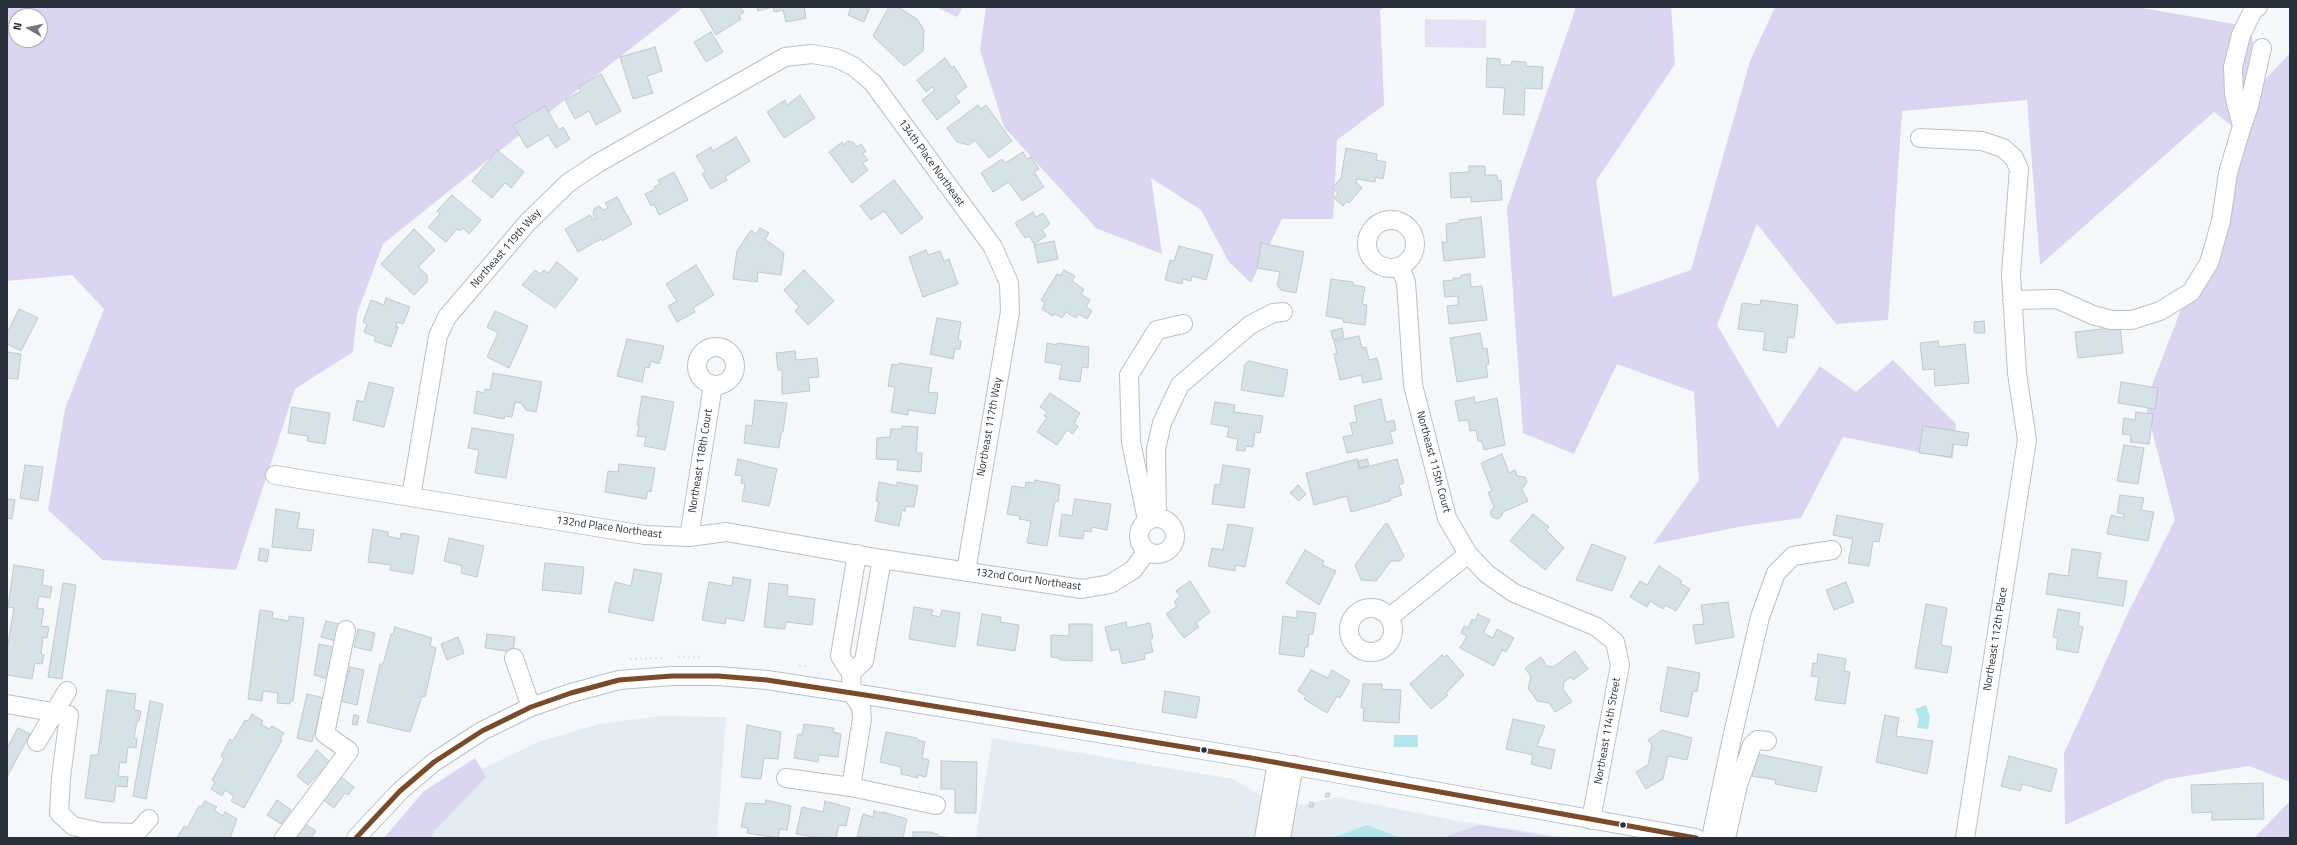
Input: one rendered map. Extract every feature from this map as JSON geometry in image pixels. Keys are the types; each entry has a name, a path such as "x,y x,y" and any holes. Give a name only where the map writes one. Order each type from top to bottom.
{"street":[{"path":"2242,126 2234,94 2232,67 2241,35 2253,10 2258,7"},
{"path":"2012,300 2057,299 2093,315 2111,320 2132,320 2160,312 2191,292 2209,263 2221,221 2228,173 2249,106 2262,48"},
{"name":"Northeast 119th Way","path":"411,497 438,336 446,317 528,222 568,183 598,163 785,57 812,54 836,58"},
{"name":"134th Place Northeast","path":"836,58 854,66 873,83 993,246 1009,283"},
{"name":"Northeast 112th Place","path":"1920,138 1982,141 2003,148 2014,158 2019,169 2011,274 2017,373 2027,440 1965,838"},
{"name":"Northeast 115th Court","path":"1400,267 1406,282 1413,385 1447,518 1468,554 1487,574 1514,593 1597,627 1615,642"},
{"name":"Northeast 117th Way","path":"966,571 1010,312 1009,283"},
{"path":"1152,519 1156,449 1162,423 1180,385 1250,325 1273,313 1283,312"},
{"path":"1152,519 1131,442 1129,375 1157,330 1184,324"},
{"name":"Northeast 118th Court","path":"689,537 713,385"},
{"name":"132nd Place Northeast","path":"275,475 645,535 689,537 726,532 882,559 966,571"},
{"path":"1152,519 1168,520 1172,526 1175,539 1167,551 1160,554 1147,551 1139,539 1142,525 1152,519"},
{"path":"1711,838 1732,738 1757,632 1776,573 1793,556 1832,550"},
{"name":"132nd Court Northeast","path":"966,571 1082,589 1110,584 1133,570 1147,551"},
{"path":"852,787 862,719 861,707 852,693 851,673 840,656 857,554"},
{"path":"1390,617 1468,554"},
{"path":"851,673 864,661 882,559"},
{"path":"284,838 349,751 325,734 346,630"},
{"name":"Northeast 114th Street","path":"1591,820 1620,665 1615,642"},
{"path":"514,658 531,707"},
{"path":"356,838 400,790 434,762 482,731 531,707 571,693 619,680 672,676 718,676 767,680 852,693 1286,764 1696,838"},
{"path":"67,690 62,713 59,813 73,826 100,832 136,833 149,819"},
{"path":"7,704 62,713"},
{"path":"37,742 62,713"},
{"path":"1726,838 1738,785 1752,745 1757,740 1767,741"},
{"path":"1264,838 1286,764"},
{"path":"1281,838 1286,764"},
{"path":"786,778 852,787 936,805"}],"shaded area":[{"path":"7,7 684,7 489,159 383,244 357,314 353,352 295,389 236,570 103,560 48,510 65,409 104,309 72,275 7,281"},
{"path":"936,7 963,7 957,17"},
{"path":"986,7 1386,7 1380,10 1384,105 1337,140 1333,219 1282,219 1251,283 1229,262 1201,210 1151,178 1162,254 1096,228 1004,127 980,50"},
{"path":"1576,7 1671,7 1675,64 1596,181 1613,297 1691,270 1750,61 1775,7 2137,7 2251,27 2258,87 2290,53 2290,782 2249,766 2168,779 2065,825 2064,753 2127,615 2175,520 2145,403 2247,138 2214,112 2040,265 2027,100 1902,111 1888,320 1836,324 1757,224 1717,325 1778,428 1820,366 1856,392 1893,360 1956,424 1953,459 1843,437 1801,518 1744,526 1653,544 1699,480 1694,392 1617,364 1574,454 1523,433 1507,208"},
{"path":"1425,19 1486,20 1486,48 1425,47"},
{"path":"662,716 726,717 717,838 396,838 480,770 538,742 599,724"},
{"path":"992,738 1233,779 1260,795 1303,805 1337,797 1459,821 1573,838 976,838"},
{"path":"475,758 486,777 435,830 430,838 384,838 423,792"},
{"path":"2290,801 2290,838 2254,838"},
{"path":"1479,825 1559,838 1442,838"}],"water":[{"path":"1926,705 1930,717 1928,729 1917,728 1919,719 1915,709"},
{"path":"1394,735 1418,735 1418,747 1394,747"},
{"path":"1367,825 1401,838 1332,838"}],"building":[{"path":"740,7 744,12 739,16 741,19 716,35 700,8"},
{"path":"757,7 773,7 758,11"},
{"path":"773,7 804,7 806,18 786,22 783,10 774,12"},
{"path":"851,7 870,7 864,22 848,15"},
{"path":"889,7 898,7 917,19 924,30 923,51 904,66 873,36"},
{"path":"711,32 723,52 706,62 694,42"},
{"path":"655,47 662,71 647,76 653,93 633,99 620,57"},
{"path":"945,58 952,68 954,66 967,87 955,96 960,102 937,120 922,100 935,90 932,87 926,92 917,80"},
{"path":"1487,58 1500,59 1500,65 1511,65 1512,61 1526,62 1526,66 1543,67 1542,89 1525,88 1524,115 1503,114 1505,88 1486,87"},
{"path":"601,74 621,111 596,125 589,111 575,119 565,100 581,91 578,87"},
{"path":"800,95 815,118 784,138 767,112 785,100 787,105"},
{"path":"978,105 981,109 986,105 1012,141 989,158 975,140 969,145 957,142 947,128"},
{"path":"545,106 559,130 563,127 570,139 556,148 548,135 527,148 513,125"},
{"path":"736,137 750,161 725,177 727,180 711,189 702,174 706,172 696,156 711,147 713,151"},
{"path":"848,141 853,142 857,147 861,144 866,151 863,154 868,160 863,163 868,170 852,183 829,152 842,142 843,145"},
{"path":"1346,148 1377,154 1376,160 1386,162 1383,179 1376,177 1375,182 1357,179 1356,182 1362,188 1349,203 1347,201 1343,206 1334,198 1338,193 1332,188 1341,178"},
{"path":"497,150 524,172 511,188 505,183 492,198 472,181"},
{"path":"1023,152 1027,159 1031,157 1039,169 1034,172 1044,187 1022,201 1009,182 993,192 981,173 1002,159 1005,163"},
{"path":"1469,166 1485,166 1485,175 1497,175 1498,181 1501,180 1502,200 1471,202 1471,197 1451,198 1450,173 1469,172"},
{"path":"674,172 688,200 659,215 654,204 651,206 645,194 655,189 654,187 660,184 658,180"},
{"path":"894,180 923,218 901,234 884,211 871,220 860,206"},
{"path":"452,195 481,220 469,234 463,228 460,231 457,229 446,242 428,227 440,214 437,211"},
{"path":"617,197 632,224 602,241 601,239 578,252 565,229 590,215 594,220 596,219 593,214 594,209 599,206 604,210 608,208 605,203"},
{"path":"1033,212 1036,217 1043,213 1050,224 1042,230 1046,236 1034,244 1029,236 1025,238 1015,223"},
{"path":"1481,217 1485,257 1444,261 1442,242 1447,242 1446,224 1460,222 1459,220"},
{"path":"760,228 769,233 765,239 784,253 781,275 758,272 757,282 733,279 737,251 751,230 756,234"},
{"path":"414,229 435,250 418,267 427,275 427,282 414,295 381,264"},
{"path":"1054,241 1058,259 1038,263 1034,245"},
{"path":"1261,243 1304,252 1296,293 1281,290 1277,285 1280,272 1257,268"},
{"path":"1179,246 1213,255 1206,280 1192,276 1191,281 1183,279 1182,284 1165,280 1170,260 1174,261"},
{"path":"926,250 928,255 940,251 944,261 949,259 958,284 923,297 909,257"},
{"path":"557,262 578,279 555,308 522,285 535,270 540,274 544,270 548,273"},
{"path":"696,265 714,295 693,308 695,312 677,322 668,306 677,301 666,284"},
{"path":"804,270 834,301 808,325 795,311 799,307 784,290"},
{"path":"1064,270 1075,276 1072,281 1084,289 1081,294 1090,300 1086,307 1092,311 1087,319 1079,314 1076,318 1066,312 1062,318 1055,314 1053,316 1042,309 1045,303 1041,300 1057,274 1060,276"},
{"path":"1470,274 1471,287 1482,286 1487,320 1449,324 1447,306 1458,305 1458,296 1445,297 1443,281 1454,280 1453,278 1461,278 1461,275"},
{"path":"1331,279 1353,282 1353,285 1365,287 1362,304 1367,305 1365,325 1343,322 1343,319 1326,316"},
{"path":"386,298 410,307 403,324 397,322 396,327 398,327 391,347 374,341 376,337 364,332 367,324 363,322 371,300 384,305"},
{"path":"1761,300 1798,305 1794,338 1788,337 1786,353 1763,350 1765,332 1738,329 1742,303 1760,305"},
{"path":"19,309 38,318 21,351 7,344 7,333"},
{"path":"495,311 528,326 509,368 487,357 498,333 487,327"},
{"path":"937,318 961,322 958,340 961,341 960,349 955,349 953,359 930,354"},
{"path":"1984,321 1985,333 1974,333 1974,322"},
{"path":"2120,327 2123,353 2078,358 2075,332"},
{"path":"1342,328 1344,337 1333,340 1331,331"},
{"path":"1480,333 1483,349 1487,348 1489,364 1486,365 1488,377 1457,382 1450,338"},
{"path":"1359,336 1362,348 1366,347 1369,360 1377,358 1382,379 1363,383 1361,375 1340,380 1334,354 1337,353 1334,341"},
{"path":"627,339 664,346 659,364 651,361 649,368 645,367 642,382 617,376"},
{"path":"1938,341 1939,347 1965,344 1969,383 1935,386 1934,369 1923,370 1920,343"},
{"path":"1047,343 1089,347 1088,368 1082,367 1080,382 1059,379 1062,365 1045,362"},
{"path":"795,351 796,360 817,358 819,377 808,378 810,391 782,394 782,370 778,370 776,353"},
{"path":"7,352 21,354 18,379 7,378"},
{"path":"1249,361 1288,370 1283,397 1241,390 1245,364"},
{"path":"899,363 932,368 928,392 938,393 935,414 908,410 908,415 891,412 895,387 888,386 892,364 898,365"},
{"path":"493,373 542,382 536,412 526,410 521,403 515,402 512,417 505,416 504,419 474,413 477,391 484,393 485,389 490,390"},
{"path":"369,382 394,388 384,427 353,420 357,400 364,402"},
{"path":"2121,382 2158,388 2155,409 2118,403"},
{"path":"1050,393 1080,413 1074,423 1078,426 1073,434 1067,430 1057,445 1037,432 1047,417 1044,416 1047,412 1040,407"},
{"path":"642,396 674,402 665,450 644,446 646,437 637,436 639,425 637,425"},
{"path":"1474,397 1475,403 1497,398 1505,445 1484,450 1482,441 1478,441 1476,430 1470,431 1468,420 1459,421 1455,401"},
{"path":"1381,399 1386,422 1394,420 1396,430 1390,432 1393,443 1347,453 1343,437 1353,435 1350,423 1357,422 1354,406"},
{"path":"755,400 787,403 779,448 744,443 746,425 752,426"},
{"path":"1215,402 1235,405 1234,412 1263,416 1260,433 1255,432 1253,447 1246,446 1245,451 1236,450 1238,439 1227,437 1229,427 1211,424"},
{"path":"292,407 330,413 325,444 307,441 308,436 288,433"},
{"path":"2136,412 2153,414 2149,444 2130,442 2131,435 2122,434 2124,418 2135,420"},
{"path":"902,426 918,427 916,453 922,453 921,472 897,470 898,460 876,459 877,438 890,437 891,429 902,429"},
{"path":"1923,426 1969,433 1967,446 1953,444 1951,457 1919,453"},
{"path":"472,428 514,435 506,478 475,473 479,450 468,448"},
{"path":"2124,445 2144,448 2138,484 2117,481"},
{"path":"1502,454 1509,473 1515,470 1517,476 1525,477 1527,482 1522,489 1528,501 1503,512 1501,517 1497,519 1492,517 1490,512 1494,507 1488,492 1492,491 1481,463"},
{"path":"738,459 777,469 769,506 742,501 745,484 741,483 742,476 735,475"},
{"path":"1357,459 1359,469 1397,459 1404,483 1399,485 1402,495 1390,499 1390,501 1351,512 1347,496 1314,505 1306,473"},
{"path":"1367,459 1369,465 1360,468 1358,461"},
{"path":"619,464 655,468 651,492 648,491 646,499 605,492 608,471 618,472"},
{"path":"25,465 43,467 38,501 20,498"},
{"path":"1223,465 1250,469 1244,508 1212,504 1215,484 1220,485"},
{"path":"1035,480 1060,485 1058,502 1055,501 1047,546 1027,543 1031,521 1019,519 1020,516 1007,514 1012,486 1025,488 1026,482 1035,483"},
{"path":"879,482 897,486 897,482 918,486 914,507 906,506 905,511 902,510 899,526 875,521 879,502 876,501"},
{"path":"1298,485 1306,494 1299,501 1290,493"},
{"path":"2120,495 2144,498 2141,510 2154,512 2148,541 2107,534 2111,515 2123,518 2124,514 2117,513"},
{"path":"7,499 15,500 12,519 7,518"},
{"path":"1075,499 1111,504 1107,530 1092,527 1091,532 1084,531 1083,539 1059,536 1062,514 1072,516"},
{"path":"276,509 300,513 297,528 314,530 311,551 272,547"},
{"path":"1533,514 1549,527 1546,530 1564,548 1545,570 1510,541"},
{"path":"1837,515 1883,524 1879,542 1873,541 1869,566 1848,563 1853,539 1833,535"},
{"path":"1228,524 1253,528 1245,567 1236,565 1235,571 1208,566 1212,548 1223,550"},
{"path":"1385,524 1388,524 1404,556 1400,561 1391,561 1376,581 1361,580 1355,565"},
{"path":"373,529 388,532 388,536 400,539 401,533 419,536 413,574 390,570 391,565 368,562"},
{"path":"449,538 484,546 477,577 461,573 462,566 444,561"},
{"path":"1592,544 1626,557 1612,591 1576,580"},
{"path":"260,548 269,550 267,562 258,560"},
{"path":"2072,549 2101,553 2097,577 2127,581 2123,606 2046,594 2049,573 2068,576"},
{"path":"1305,550 1324,561 1322,565 1336,571 1319,605 1286,583"},
{"path":"545,563 584,567 581,594 542,590"},
{"path":"14,565 44,570 42,585 52,587 50,598 39,596 37,608 44,609 41,626 49,627 47,638 43,637 41,654 44,655 42,664 35,663 32,679 7,675 7,650 14,608 8,607"},
{"path":"1659,566 1682,581 1680,583 1690,589 1676,611 1665,605 1663,609 1650,601 1647,607 1630,597 1640,581 1647,585"},
{"path":"634,569 662,574 653,621 608,612 615,582 631,586"},
{"path":"733,577 751,580 744,621 726,618 725,624 702,620 709,582 732,586"},
{"path":"1190,581 1210,612 1196,623 1199,627 1184,638 1166,614 1177,606 1174,602 1180,596 1176,591"},
{"path":"1846,582 1854,602 1834,610 1826,590"},
{"path":"63,583 76,585 62,679 48,677"},
{"path":"769,583 788,585 787,596 815,599 812,625 786,622 785,629 764,627"},
{"path":"1728,602 1734,637 1696,644 1693,625 1704,624 1701,605"},
{"path":"1926,604 1947,608 1941,645 1952,647 1947,673 1915,668"},
{"path":"914,607 933,610 931,615 940,617 942,610 960,613 955,647 909,639"},
{"path":"2058,609 2080,613 2078,626 2083,627 2078,653 2056,649 2058,638 2053,637"},
{"path":"260,610 273,612 272,618 289,621 289,616 304,618 293,701 290,701 290,704 277,703 278,693 263,691 262,701 248,699"},
{"path":"1297,611 1316,613 1313,634 1309,634 1308,647 1305,647 1304,657 1279,654 1283,616 1297,618"},
{"path":"982,614 1001,617 1000,622 1019,625 1015,651 977,645"},
{"path":"1478,614 1490,620 1483,633 1493,638 1497,629 1514,638 1506,652 1502,650 1494,666 1460,648 1467,636 1461,633 1464,626 1468,628 1472,619 1475,621"},
{"path":"326,621 343,625 339,642 321,637"},
{"path":"1126,622 1127,628 1150,623 1153,638 1150,639 1153,652 1144,654 1145,659 1122,664 1119,649 1111,651 1105,627"},
{"path":"1069,624 1092,624 1092,661 1060,660 1060,658 1051,657 1051,635 1069,636"},
{"path":"395,627 432,638 430,646 436,648 425,697 422,696 410,732 367,722 380,664 383,664 391,634 393,635"},
{"path":"358,629 375,633 371,651 354,647"},
{"path":"487,634 515,637 513,652 485,648"},
{"path":"458,637 464,653 447,660 441,644"},
{"path":"319,644 337,648 328,679 314,675"},
{"path":"1575,651 1588,669 1573,680 1571,677 1564,682 1563,689 1572,702 1555,712 1549,703 1537,701 1528,688 1531,677 1525,668 1541,657 1547,666 1553,667"},
{"path":"1818,654 1846,659 1844,671 1850,672 1845,704 1815,700 1819,677 1811,676 1813,663 1817,664"},
{"path":"1442,655 1444,657 1447,655 1464,675 1446,693 1448,695 1431,709 1410,684"},
{"path":"350,667 364,670 357,705 340,701"},
{"path":"1668,667 1700,673 1697,692 1693,691 1688,717 1660,711"},
{"path":"1311,670 1328,678 1332,670 1350,681 1340,698 1337,696 1327,713 1304,699 1306,696 1298,691"},
{"path":"1363,684 1382,684 1382,689 1401,690 1399,723 1363,721 1364,708 1361,708"},
{"path":"107,690 136,694 134,710 141,711 139,721 137,721 134,738 137,739 136,748 128,747 126,763 120,762 118,776 128,777 127,787 116,786 114,802 85,798 91,755 98,755"},
{"path":"1165,691 1200,697 1196,718 1162,712"},
{"path":"307,694 324,698 312,742 297,738"},
{"path":"150,701 163,704 146,799 133,796"},
{"path":"252,714 263,721 261,724 269,729 272,726 284,733 280,739 282,740 244,808 231,801 234,796 225,790 222,796 211,789 215,782 212,780 224,759 221,756 230,739 233,741 245,720 248,721"},
{"path":"354,715 359,716 357,725 352,724"},
{"path":"1885,715 1899,718 1896,736 1933,741 1927,774 1876,762"},
{"path":"1513,719 1545,726 1537,746 1555,750 1551,769 1531,764 1533,755 1506,749"},
{"path":"804,724 834,728 833,732 841,734 838,757 819,755 818,762 794,758 798,734 802,735"},
{"path":"747,725 781,732 778,759 764,758 761,779 741,777"},
{"path":"18,728 30,734 7,777 7,748"},
{"path":"1662,730 1692,738 1687,760 1668,756 1663,779 1646,789 1636,772 1648,765 1652,745 1648,740"},
{"path":"886,732 917,738 918,740 925,742 922,758 929,760 926,777 918,775 918,778 901,774 901,767 880,762"},
{"path":"317,750 330,762 308,785 297,776"},
{"path":"1757,754 1822,767 1816,792 1775,784 1776,780 1752,776"},
{"path":"2009,756 2057,769 2051,792 2022,784 2020,791 2001,786"},
{"path":"941,761 977,762 976,813 955,813 955,789 941,789"},
{"path":"340,776 354,787 348,795 345,793 334,808 322,799"},
{"path":"2263,783 2264,819 2212,820 2212,812 2192,813 2191,785"},
{"path":"1326,793 1330,793 1329,797 1325,797"},
{"path":"277,800 291,810 281,824 267,815"},
{"path":"766,800 791,806 787,830 780,829 778,838 747,833 748,828 741,827 746,803 765,804"},
{"path":"205,801 217,807 214,810 223,816 225,812 237,819 230,838 177,838 184,826 187,828 199,806 201,807"},
{"path":"825,801 850,808 846,826 839,825 836,838 820,838 796,834 802,807 823,812"},
{"path":"1310,802 1314,803 1313,807 1309,807"},
{"path":"874,811 907,819 903,838 857,837 863,814 873,817"},
{"path":"304,823 316,831 311,838 299,838 295,835"},
{"path":"913,832 933,832 933,834 938,834 938,836 950,838 913,838"}],"transit line":[{"path":"356,838 400,791 434,762 482,731 531,707 571,693 619,680 672,676 718,676 767,680 878,697 1251,758 1696,838"}]}
